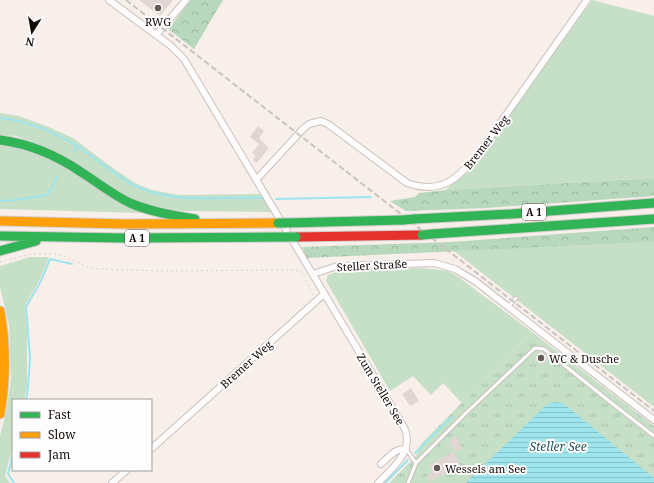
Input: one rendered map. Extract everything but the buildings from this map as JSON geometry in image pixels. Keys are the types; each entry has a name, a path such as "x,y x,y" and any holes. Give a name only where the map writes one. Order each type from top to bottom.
{"main road":[{"path":"0,140 25,144 50,154 130,202 150,210 221,224"},
{"name":"A 1","path":"0,221 221,224 414,220 654,203"},
{"name":"A 1","path":"0,236 126,238 422,235 654,220"},
{"path":"0,251 52,237"},
{"path":"0,311 5,355 4,390 0,414"}],"street":[{"path":"109,0 178,52 184,59 324,294"},
{"path":"156,35 186,0"},
{"name":"Bremer Weg","path":"256,180 303,129 309,124 321,121 328,124 407,183 426,188 441,186 452,180 468,166 479,153 588,0"},
{"name":"Steller Straße","path":"313,274 334,266 434,264 446,266 463,273 654,420"},
{"name":"Bremer Weg","path":"152,447 324,294"},
{"name":"Zum Steller See","path":"324,294 404,427 408,440 406,449"},
{"path":"378,483 398,463 404,455 406,449 400,448 396,450 381,464"},
{"path":"112,483 126,471"}],"lane":[{"path":"508,307 516,298"},
{"path":"408,483 416,463 472,406 535,348 544,348 654,436"},
{"path":"406,449 416,463"}],"path":[{"path":"0,262 31,254 54,254 64,256 87,267 100,269 162,271 295,270 302,272 317,301"},
{"path":"518,364 541,394"},
{"path":"466,412 485,435 490,438 541,394 565,365"},
{"path":"504,378 527,406"},
{"path":"547,388 572,402 634,450 654,471"},
{"path":"472,406 497,432"}],"green space":[{"path":"191,0 223,0 194,49 168,29"},
{"path":"592,0 654,16 654,178 447,190 446,189 468,172"},
{"path":"0,113 19,116 73,138 135,183 152,190 179,195 261,194 272,212 183,211 154,207 128,197 45,147 16,136 0,135"},
{"path":"0,144 32,151 57,163 118,202 141,213 0,209"},
{"path":"654,178 654,196 487,208 406,211 390,201 415,197 419,193 447,190"},
{"path":"654,227 654,242 307,258 302,247 451,242"},
{"path":"654,242 654,407 454,251"},
{"path":"30,257 49,257 40,279 25,306 27,325 27,386 24,399 12,399 12,450 5,476 10,483 0,483 0,436 6,413 11,379 9,325 0,287 0,266"},
{"path":"421,268 448,271 457,276 532,332 462,403 443,383 431,395 413,376 390,391 326,281 328,275 339,271"},
{"path":"532,332 654,426 654,483 389,483 416,456 421,444"}],"water":[{"name":"Steller See","path":"554,402 563,403 654,478 654,483 466,483 546,405"}],"waterway":[{"path":"0,118 29,124 57,135 82,149 131,184 155,193 185,198 263,198"},
{"path":"74,151 77,146"},
{"path":"0,201 47,195 58,176"},
{"path":"276,199 371,197"},
{"path":"26,399 30,358 26,307 41,281 50,259 72,264"},
{"path":"415,453 452,417"},
{"path":"12,458 8,474 14,483"},
{"path":"385,483 408,460"}],"railway":[{"path":"126,0 654,411"}],"traffic: fast":[{"path":"0,140 22,144 52,155 130,203 170,215 195,219"},
{"path":"414,219 511,214 654,203"},
{"path":"403,220 414,219"},
{"path":"432,234 654,219"},
{"path":"286,223 403,220"},
{"path":"278,223 286,223"},
{"path":"422,235 432,234"},
{"path":"0,236 126,238 287,237"},
{"path":"287,237 296,237"},
{"path":"0,251 36,241"}],"traffic: slow":[{"path":"0,221 126,224 278,223"},
{"path":"0,311 4,362 0,414"}],"traffic: jam":[{"path":"296,237 422,235"}],"place":[{"name":"RWG","path":"158,8"},
{"name":"WC & Dusche","path":"541,358"},
{"name":"Wessels am See","path":"437,468"}]}
